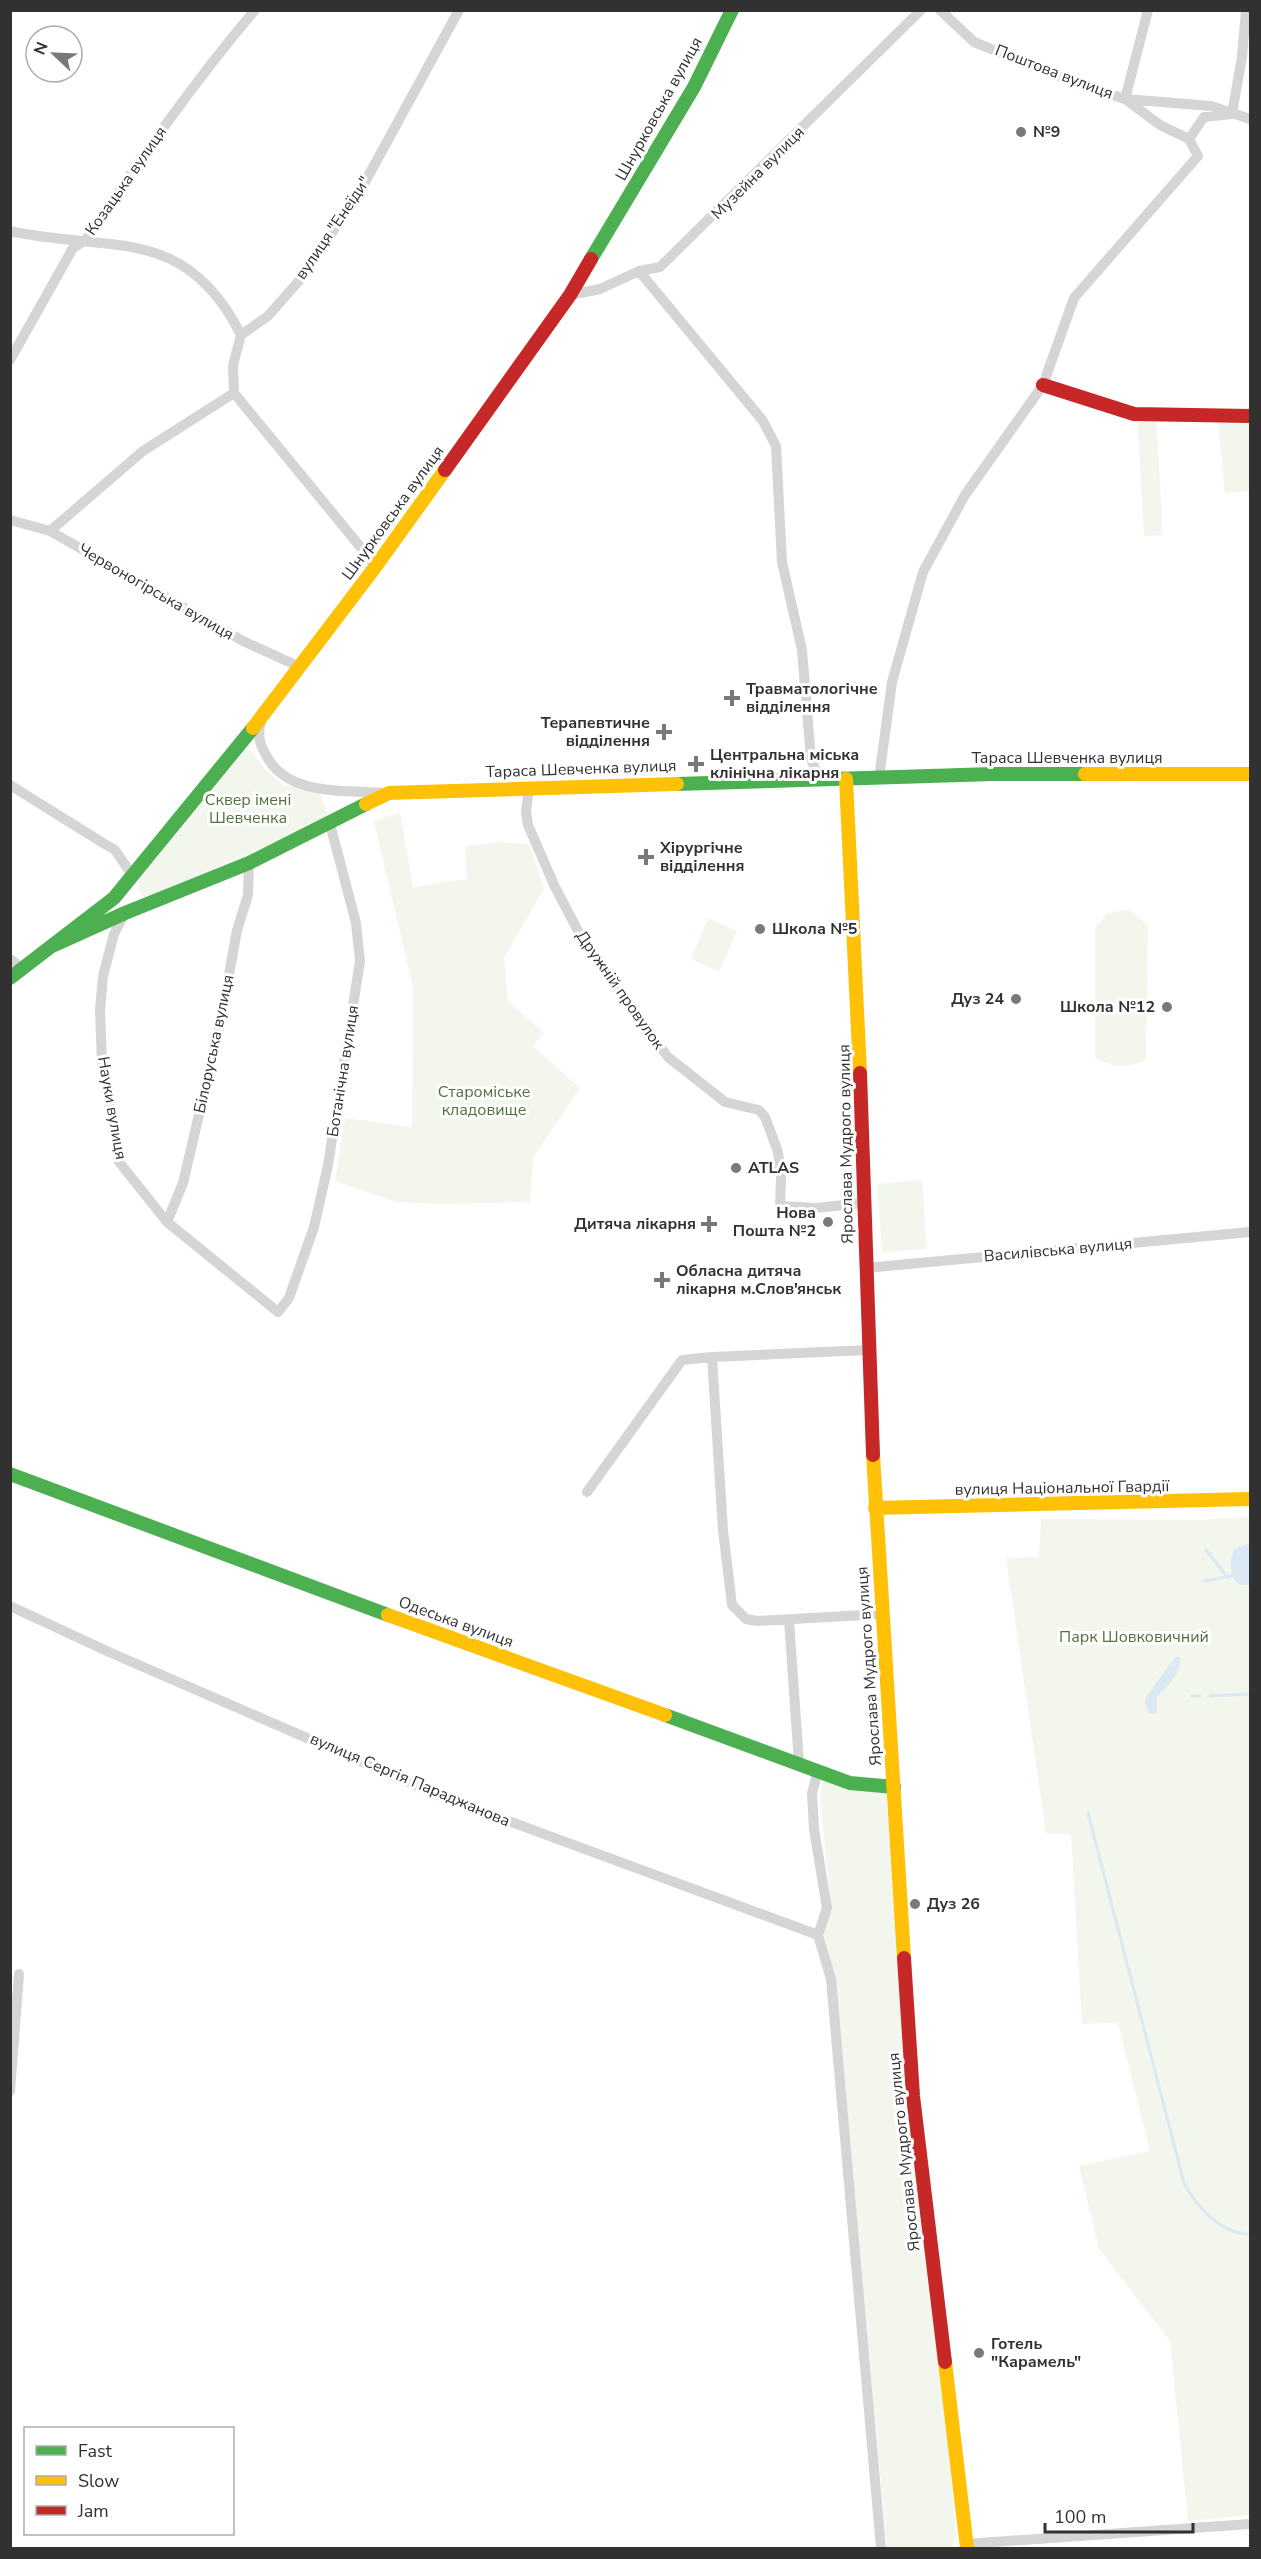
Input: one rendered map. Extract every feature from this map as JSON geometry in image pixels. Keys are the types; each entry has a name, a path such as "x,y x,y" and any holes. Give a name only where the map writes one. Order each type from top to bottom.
{"street":[{"name":"Козацька вулиця","path":"10,360 73,248 86,240 207,68 255,10"},
{"name":"вулиця \"Енеїди\"","path":"241,335 268,316 305,274 365,182 459,10"},
{"name":"Шнурковська вулиця","path":"10,978 114,898 262,716 376,566 570,296 694,87 732,10"},
{"name":"Музейна вулиця","path":"570,296 600,289 639,271 660,267 921,10"},
{"name":"Поштова вулиця","path":"940,10 974,42 1078,84 1125,99 1210,106 1251,119"},
{"path":"879,778 892,682 923,572 965,495 1043,385 1074,298 1198,156 1190,139 1160,125 1125,99 1148,10"},
{"path":"1190,139 1204,117 1232,114 1247,34 1246,10"},
{"path":"10,231 32,236 86,240 142,248 190,271 224,306 241,335 233,365 234,393 376,566"},
{"path":"639,271 763,421 776,446 782,562 802,650 811,759 820,780"},
{"path":"1043,385 1134,414 1251,416"},
{"path":"50,531 143,451 234,393"},
{"name":"Червоногірська вулиця","path":"10,520 50,531 243,641 300,667"},
{"path":"262,716 258,733 261,748 271,764 285,778 303,786 389,793"},
{"name":"Тараса Шевченка вулиця","path":"54,945 125,913 249,863 389,793 993,774 1251,774"},
{"name":"Ярослава Мудрого вулиця","path":"846,779 859,1031 875,1508 913,2096 965,2547"},
{"path":"10,785 115,850 130,872 135,871"},
{"name":"Дружній провулок","path":"529,788 526,811 528,825 555,887 585,944 631,1010 668,1057 725,1102 759,1110 765,1117 778,1152 781,1178 780,1206 816,1208 863,1203"},
{"name":"Ботанічна вулиця","path":"278,1312 289,1298 315,1227 328,1165 360,961 356,923 330,824"},
{"name":"Білоруська вулиця","path":"167,1222 183,1183 220,1025 237,930 248,895 249,863"},
{"name":"Науки вулиця","path":"125,913 114,934 103,976 100,1011 102,1063 119,1162 167,1222 278,1312"},
{"path":"10,959 22,968"},
{"name":"Василівська вулиця","path":"866,1268 1251,1232"},
{"path":"586,1492 682,1360 868,1350"},
{"path":"712,1357 723,1530 732,1605 746,1618 757,1621 882,1614"},
{"name":"Одеська вулиця","path":"10,1474 227,1556 850,1783 894,1786"},
{"name":"вулиця Національної Гвардії","path":"875,1508 1251,1499"},
{"name":"вулиця Сергія Параджанова","path":"10,1606 109,1653 438,1795 818,1935"},
{"path":"789,1620 799,1764"},
{"path":"818,1771 812,1793 814,1829 827,1908 818,1935 831,1979 881,2548"},
{"path":"10,2091 19,1974"},
{"path":"965,2547 1251,2524"}],"green space":[{"path":"1156,416 1163,535 1144,536 1137,417"},
{"path":"1250,419 1250,491 1225,493 1218,422"},
{"name":"Сквер імені Шевченка","path":"245,750 252,752 264,768 283,785 320,793 329,819 147,897 142,896 139,890 139,880"},
{"name":"Староміське кладовище","path":"400,813 413,887 467,879 465,847 497,842 529,844 544,888 504,958 508,1001 544,1033 533,1046 580,1088 533,1158 530,1202 436,1204 397,1202 335,1181 345,1118 412,1127 413,988 374,821"},
{"path":"1128,909 1148,925 1146,1060 1120,1066 1107,1064 1095,1057 1095,928 1107,914"},
{"path":"708,918 737,931 719,972 691,959"},
{"path":"922,1180 927,1249 882,1252 877,1184"},
{"name":"Парк Шовковичний","path":"1250,1517 1250,2515 1188,2521 1170,2341 1099,2249 1079,2166 1150,2151 1118,2022 1082,2024 1071,1834 1046,1833 1006,1558 1039,1557 1041,1519 1198,1520"},
{"path":"822,1779 866,1787 886,1795 954,2508 956,2536 951,2548 887,2548 835,1979 823,1928 831,1908 820,1799"}],"shaded area":[{"path":"1250,1543 1250,1585 1240,1585 1232,1573 1234,1549"},
{"path":"1175,1657 1180,1657 1179,1669 1157,1697 1157,1713 1149,1714 1145,1703 1146,1697"}],"waterway":[{"path":"1206,1550 1228,1578"},
{"path":"1205,1581 1236,1575"},
{"path":"1210,1696 1250,1694"},
{"path":"1191,1696 1200,1696"},
{"path":"1088,1813 1184,2183 1211,2218 1229,2229 1250,2234"}],"traffic: fast":[{"path":"591,259 694,87 732,10"},
{"path":"10,978 114,898 253,728"},
{"path":"677,784 993,774 1085,774"},
{"path":"54,945 125,913 249,863 366,804"},
{"path":"10,1474 388,1615"},
{"path":"665,1715 850,1783 894,1787"}],"traffic: slow":[{"path":"253,728 376,566 445,470"},
{"path":"1085,774 1250,774"},
{"path":"846,779 860,1073"},
{"path":"366,804 389,793 677,784"},
{"path":"873,1455 904,1958"},
{"path":"875,1508 1250,1499"},
{"path":"388,1615 665,1715"},
{"path":"945,2362 967,2548"}],"traffic: jam":[{"path":"445,470 570,295 591,259"},
{"path":"1043,385 1134,414 1250,416"},
{"path":"860,1073 873,1455"},
{"path":"904,1958 913,2096 945,2362"}],"place":[{"name":"№9","path":"1021,132"},
{"name":"Травматологічне відділення","path":"732,698"},
{"name":"Терапевтичне відділення","path":"664,732"},
{"name":"Центральна міська клінічна лікарня","path":"696,764"},
{"name":"Хірургічне відділення","path":"646,857"},
{"name":"Школа №5","path":"760,929"},
{"name":"Дуз 24","path":"1016,999"},
{"name":"Школа №12","path":"1167,1007"},
{"name":"ATLAS","path":"736,1168"},
{"name":"Нова Пошта №2","path":"828,1222"},
{"name":"Дитяча лікарня","path":"709,1224"},
{"name":"Обласна дитяча лікарня м.Слов'янськ","path":"662,1280"},
{"name":"Дуз 26","path":"915,1904"},
{"name":"Готель \"Карамель\"","path":"979,2353"}]}
